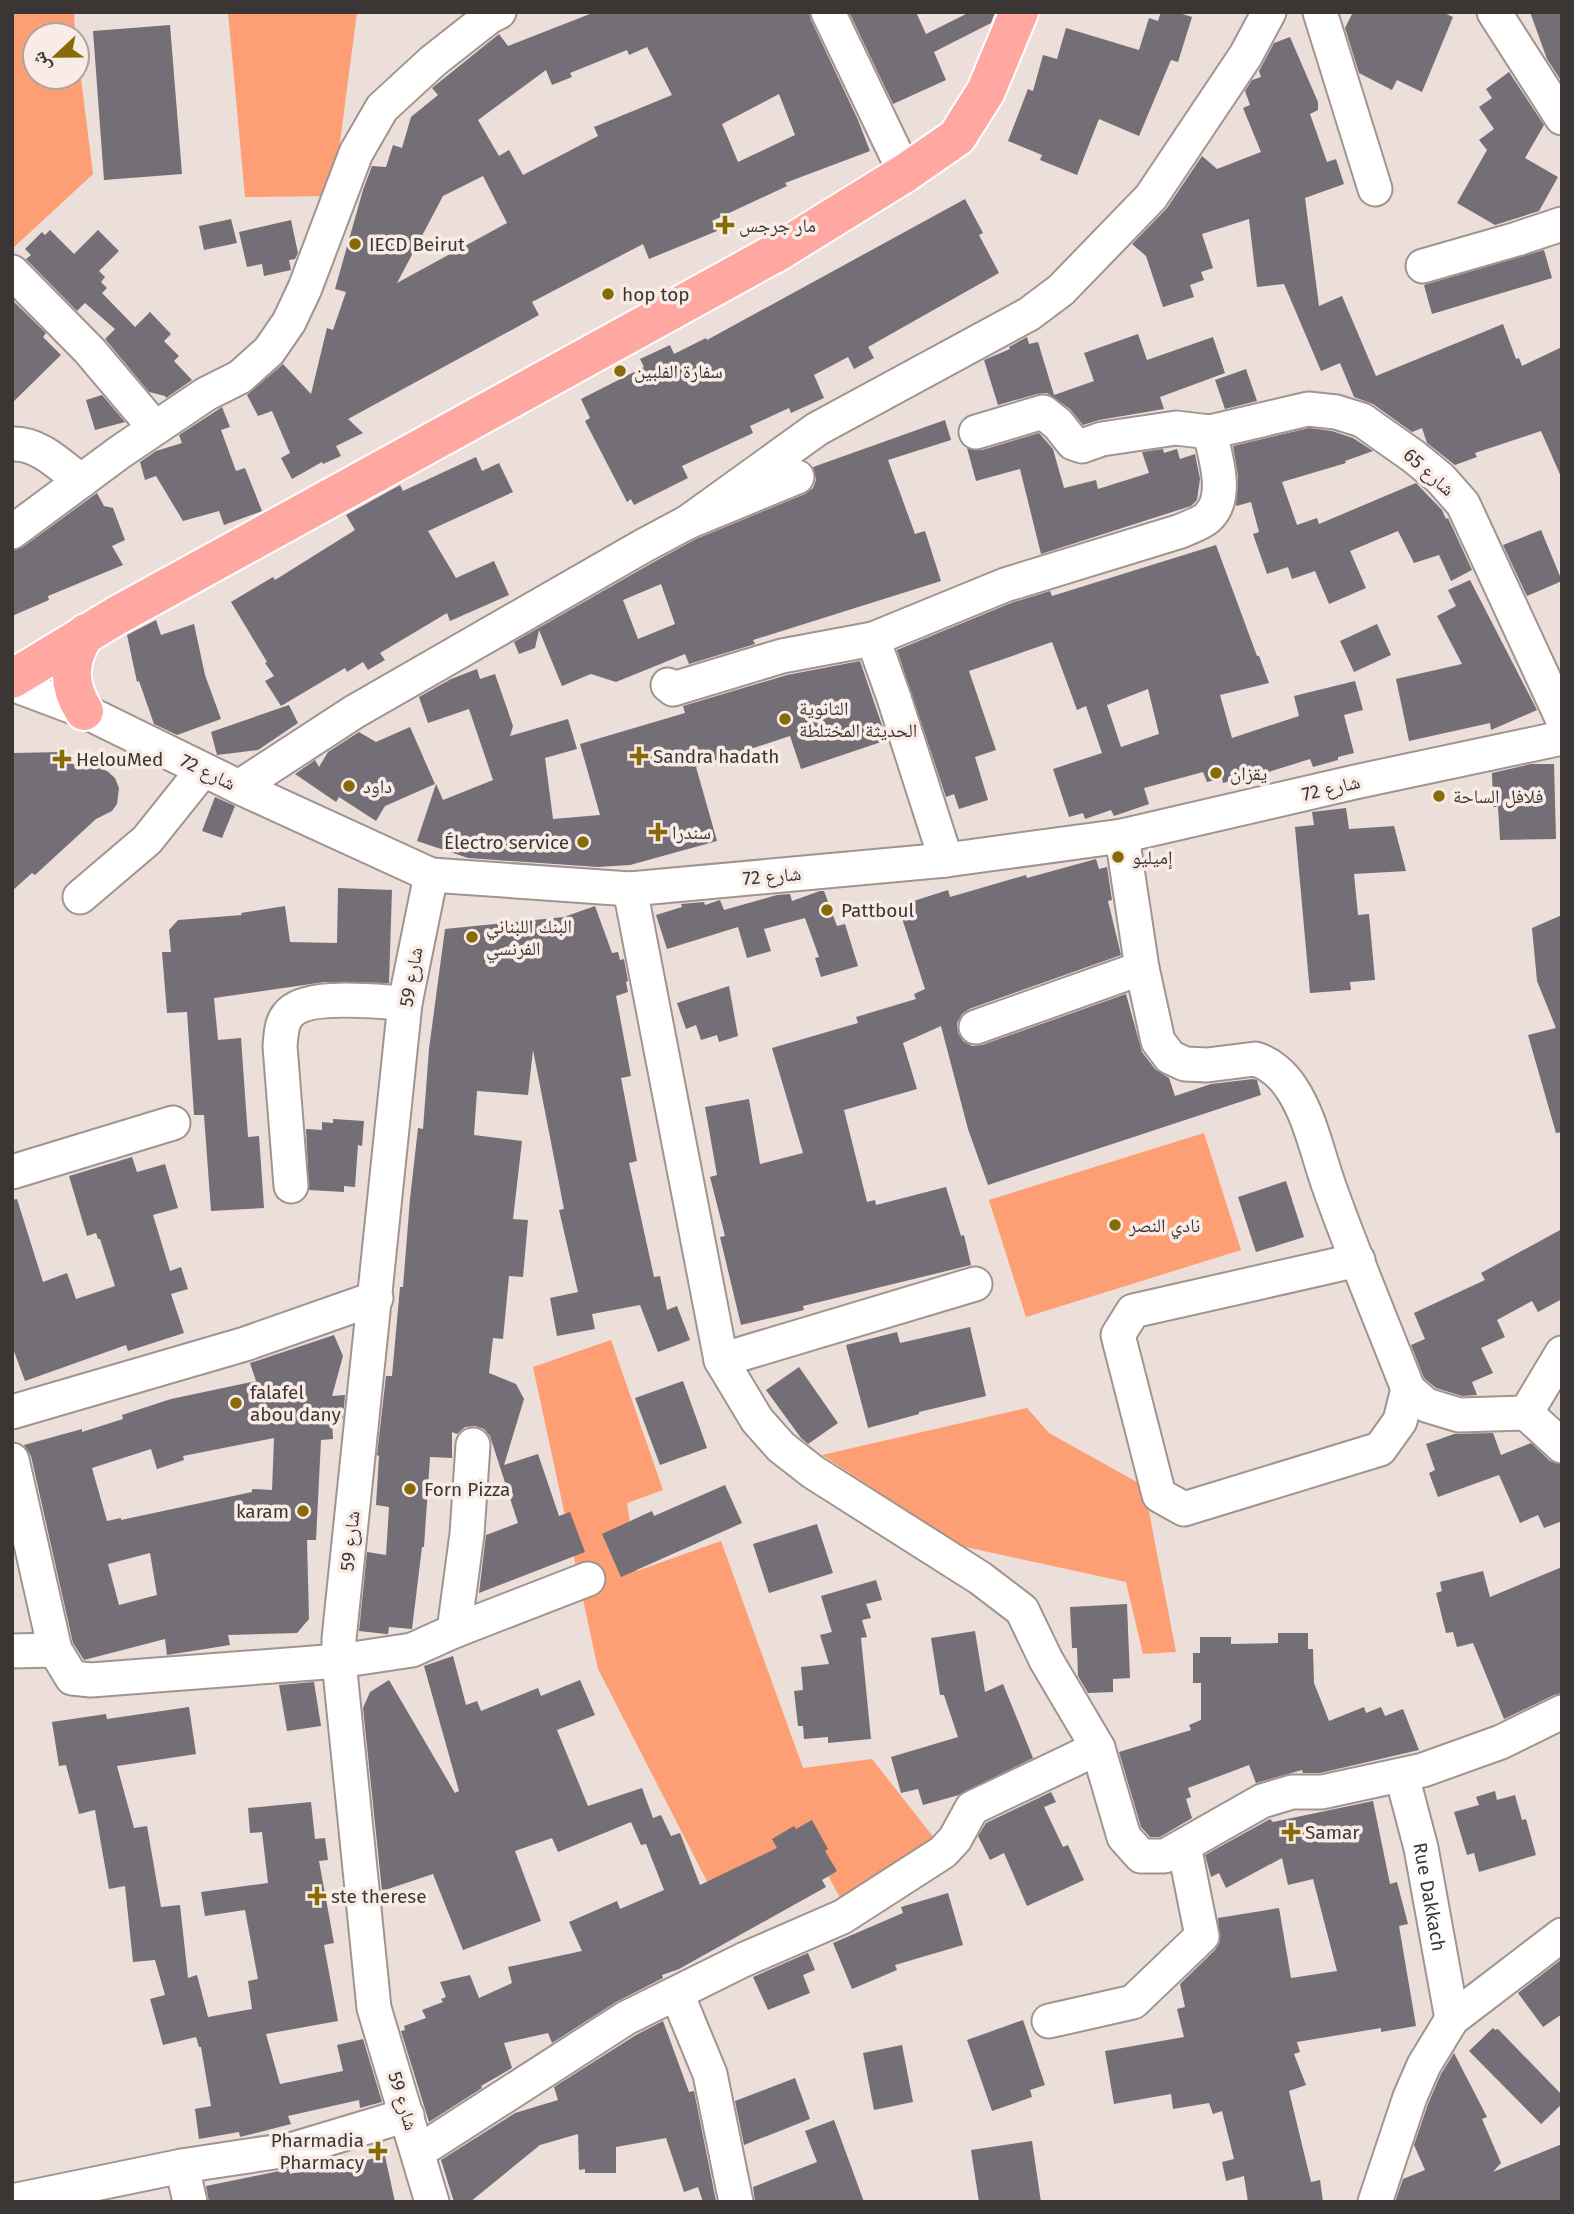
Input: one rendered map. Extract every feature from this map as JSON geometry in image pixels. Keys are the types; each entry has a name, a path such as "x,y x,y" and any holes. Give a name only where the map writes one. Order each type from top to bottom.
{"main road":[{"path":"12,679 86,633 779,251 905,173 957,137 986,90 1019,12"},
{"path":"84,711 77,699 71,672 73,658 86,633"}],"street":[{"path":"12,533 155,428 206,394 240,377 269,351 289,322 305,288 356,153 382,108 433,61 499,12"},
{"path":"828,12 905,173"},
{"path":"688,522 817,429 1029,314 1061,290 1151,197 1246,55 1269,12"},
{"path":"1320,12 1375,188"},
{"path":"1494,12 1562,118"},
{"path":"1423,266 1562,224"},
{"path":"12,272 89,350 155,428"},
{"name":"شارع 65","path":"976,432 1043,412 1058,424 1073,443 1082,446 1102,439 1176,428 1210,432 1308,409 1336,412 1362,420 1422,463 1440,478 1463,504 1562,718"},
{"path":"667,685 673,689 782,656 873,639 1006,585 1181,531 1207,518 1218,500 1219,479 1210,432"},
{"path":"12,444 20,443 37,449 81,481"},
{"path":"239,787 354,712 554,596 688,522 797,477"},
{"path":"873,639 946,860"},
{"name":"شارع 72","path":"12,684 84,711 203,770 431,875 631,889 946,860 1122,836 1562,737"},
{"path":"80,897 146,840 203,770"},
{"path":"1122,836 1142,968 1158,1041 1170,1057 1185,1064 1207,1065 1255,1059 1280,1074 1293,1089 1306,1117 1319,1194 1358,1260 1408,1389 1426,1405 1459,1415 1526,1413 1562,1446"},
{"name":"شارع 59","path":"431,875 405,1003 338,1661 374,2008 432,2202"},
{"path":"631,889 720,1360 757,1420 781,1447 813,1472 980,1578 1022,1610 1046,1660 1098,1748 1124,1837 1141,1856 1165,1856 1262,1801 1293,1792 1322,1792 1402,1776 1501,1742 1562,1712"},
{"path":"976,1027 1142,968"},
{"path":"291,1186 280,1046 283,1025 289,1013 300,1005 327,1001 405,1003"},
{"path":"12,1172 173,1123"},
{"path":"1358,1260 1133,1311 1118,1335 1158,1495 1184,1509 1380,1449 1400,1421 1408,1389"},
{"path":"720,1360 975,1284"},
{"path":"12,1412 245,1344 376,1298"},
{"path":"1526,1413 1562,1353"},
{"path":"454,1631 467,1534 473,1445"},
{"path":"12,1460 55,1650 72,1678 91,1680 338,1661 412,1650 588,1579"},
{"path":"12,1651 55,1650"},
{"path":"418,2152 626,2018 743,1960 842,1917 943,1853 955,1839 972,1808 1098,1748"},
{"name":"Rue Dakkach","path":"1402,1776 1421,1848 1452,2020"},
{"path":"1049,2021 1133,2002 1202,1936 1184,1846"},
{"path":"1374,2202 1410,2097 1424,2065 1452,2020 1562,1935"},
{"path":"677,1994 710,2074 736,2202"},
{"path":"12,2201 182,2166 294,2149 407,2115"},
{"path":"182,2166 190,2202"}],"shaded area":[{"path":"12,12 74,12 74,21 21,21 21,91 83,91 93,174 12,249"},
{"path":"228,12 357,12 333,196 245,197"},
{"name":"نادي النصر","path":"1204,1133 1241,1250 1026,1317 989,1200"},
{"path":"611,1340 663,1490 627,1503 637,1571 721,1541 803,1768 872,1759 942,1848 849,1915 810,1841 712,1891 598,1669 533,1367"},
{"path":"1027,1408 1049,1433 1144,1486 1176,1652 1143,1654 1126,1582 961,1546 822,1455"}],"building":[{"path":"595,12 809,12 870,151 785,183 787,186 712,221 717,231 649,259 643,244 532,302 539,315 348,419 363,433 336,446 341,456 323,464 322,462 292,479 281,458 290,453 272,411 258,416 247,395 283,364 311,394 327,328 333,330 346,292 335,289 372,166 386,167 393,145 402,148 411,117 438,95 432,88 499,34 508,46","holes":["647,47 672,95 594,127 598,136 523,175 509,150 499,156 478,120 546,70 552,85 572,77 570,73 627,50 629,55","779,94 795,135 738,162 722,124","483,176 507,223 397,283 443,196"]},
{"path":"849,12 916,12 926,34 970,12 995,12 991,23 934,52 946,80 893,104"},
{"path":"1161,12 1176,12 1192,17 1178,62 1171,60 1139,136 1099,119 1077,175 1040,160 1042,155 1008,141 1028,89 1033,91 1043,55 1057,59 1066,28 1139,50 1149,18 1158,21"},
{"path":"1353,12 1442,12 1453,17 1422,92 1397,80 1392,90 1359,73 1345,28"},
{"path":"1530,12 1562,12 1562,82 1547,59"},
{"path":"170,25 182,174 104,180 93,31"},
{"path":"1290,37 1318,102 1318,110 1310,114 1327,162 1336,159 1344,184 1305,198 1319,306 1342,296 1376,376 1503,324 1516,359 1519,358 1522,366 1562,347 1562,479 1541,431 1475,453 1477,457 1455,465 1427,443 1422,428 1412,432 1373,404 1354,397 1340,363 1321,371 1284,284 1257,287 1249,219 1202,234 1213,268 1201,272 1204,280 1190,285 1194,297 1163,307 1146,256 1132,244 1167,208 1202,156 1217,169 1261,152 1243,108 1250,105 1245,91 1252,80 1261,77 1259,71 1274,43"},
{"path":"1509,72 1544,125 1525,158 1558,177 1539,211 1495,225 1457,203 1487,150 1479,140 1494,129 1479,107 1492,98 1486,89"},
{"path":"965,199 983,233 979,235 999,273 868,347 874,358 854,369 848,357 814,375 824,398 791,413 789,408 750,426 753,433 682,466 688,478 634,505 631,499 627,502 585,421 590,418 581,399 644,367 640,359 670,345 674,354 706,338 707,340"},
{"path":"231,219 237,243 204,250 199,226"},
{"path":"291,220 298,253 295,259 289,260 291,270 264,276 262,264 247,267 239,232"},
{"path":"50,230 74,254 98,230 119,251 99,271 105,277 101,282 107,288 102,293 135,327 150,312 171,334 164,341 179,356 174,361 192,380 166,398 149,392 105,339 115,329 85,303 77,311 26,259 31,255 25,249 42,232 45,235"},
{"path":"1544,250 1552,278 1432,314 1424,285"},
{"path":"12,300 46,333 43,337 61,355 12,403"},
{"path":"1138,334 1147,360 1213,337 1225,373 1160,397 1164,409 1083,425 1070,409 1047,393 998,405 984,360 1010,349 1009,347 1027,337 1029,344 1038,342 1054,395 1094,381 1084,353"},
{"path":"1246,369 1257,401 1225,409 1215,380"},
{"path":"102,395 125,422 95,430 86,400"},
{"path":"222,407 230,427 221,430 236,471 245,468 262,511 224,525 219,511 183,521 156,476 145,480 140,462 156,451 182,443 179,435"},
{"path":"945,420 951,440 888,460 915,534 925,531 941,581 753,640 755,644 689,664 685,654 616,682 591,674 562,686 539,630 535,648 519,654 514,642 652,563 696,539 805,494 813,488 816,480 813,467","holes":["661,584 675,624 638,639 623,600"]},
{"path":"1309,428 1332,431 1353,438 1373,451 1345,461 1346,463 1282,482 1297,525 1317,518 1319,524 1416,483 1442,510 1446,519 1448,518 1472,570 1451,581 1439,555 1414,563 1398,531 1350,551 1366,588 1329,604 1315,571 1292,579 1288,567 1267,574 1253,534 1259,532 1251,502 1236,506 1238,476 1233,446"},
{"path":"1039,433 1053,449 1064,488 1096,480 1098,489 1149,473 1142,452 1163,449 1164,453 1177,449 1180,459 1195,454 1200,479 1197,500 1191,506 1041,554 1020,469 976,481 967,448 982,450"},
{"path":"476,457 482,471 499,463 513,492 428,531 456,578 494,561 509,595 450,621 447,613 380,653 385,660 368,670 363,662 347,672 345,668 281,706 265,681 274,676 231,602 273,577 275,580 355,530 346,515 400,485 403,491"},
{"path":"97,493 104,506 113,508 125,540 112,546 123,565 48,596 49,600 12,616 12,551 23,547"},
{"path":"1541,530 1562,581 1527,596 1503,545"},
{"path":"1216,545 1269,683 1220,695 1232,738 1299,716 1294,696 1355,681 1363,710 1344,715 1354,753 1313,767 1310,759 1223,783 1222,778 1207,782 1203,772 1144,788 1149,804 1114,816 1111,810 1085,819 1083,813 1069,817 1053,769 1102,753 1086,706 1077,710 1052,642 969,671 996,750 975,757 988,800 959,809 954,794 946,797 897,650 1011,603 1050,591 1052,596","holes":["1148,689 1159,734 1121,747 1107,705"]},
{"path":"1470,580 1537,710 1491,730 1490,723 1409,741 1396,679 1462,664 1437,616 1456,606 1448,590"},
{"path":"156,620 161,635 194,624 205,675 221,719 177,735 154,724 139,681 137,682 127,635"},
{"path":"1377,624 1391,655 1354,672 1340,641"},
{"path":"860,661 887,740 801,769 790,736 696,767 717,841 630,865 598,867 468,858 417,841 436,784 443,800 493,780 469,709 428,723 419,697 451,679 477,669 480,679 495,674 513,726 510,736 568,719 577,749 545,758 553,819 600,815 580,744 685,713 683,706 787,675"},
{"path":"289,705 298,723 258,750 217,755 211,732"},
{"path":"410,727 435,784 385,806 376,821 339,797 336,802 295,774 315,760 319,767 328,752 359,732 376,742"},
{"path":"63,752 77,768 97,767 115,778 119,788 117,804 112,811 96,819 35,875 32,873 12,891 12,753"},
{"path":"1531,764 1554,764 1556,839 1500,840 1498,807 1493,807 1492,773"},
{"path":"215,797 235,806 222,838 202,831"},
{"path":"1346,808 1349,829 1394,826 1406,871 1354,874 1358,915 1369,914 1375,980 1350,982 1351,990 1310,993 1295,827 1314,825 1312,812"},
{"path":"1096,859 1099,869 1107,867 1112,900 1108,901 1121,955 969,1009 957,1023 958,1033 963,1041 972,1046 982,1045 1126,994 1142,1052 1155,1069 1169,1078 1175,1096 1211,1084 1253,1079 1257,1080 1261,1095 988,1185 968,1129 941,1026 903,1043 917,1089 844,1110 867,1202 875,1200 876,1205 946,1187 961,1236 964,1235 971,1265 803,1306 804,1310 741,1325 720,1237 725,1236 710,1177 717,1175 705,1107 749,1099 760,1164 803,1153 772,1048 858,1023 856,1017 916,999 914,994 925,989 898,906 948,890 950,897 1026,875 1027,878"},
{"path":"338,888 392,890 389,983 325,982 214,998 218,1040 241,1038 248,1137 259,1136 264,1208 211,1211 204,1115 194,1115 187,1012 167,1013 162,952 171,952 169,930 178,920 242,915 241,913 285,906 290,942 337,943"},
{"path":"824,891 837,926 845,924 858,966 821,977 815,958 819,957 805,918 764,929 771,951 747,958 738,927 667,949 656,915 682,907 681,904 704,902 705,905 720,900 724,910 777,895 790,894 792,901"},
{"path":"595,906 612,953 618,952 620,960 624,959 628,981 628,992 616,996 631,1076 621,1078 637,1161 629,1163 654,1277 660,1276 667,1310 677,1306 690,1340 658,1352 640,1305 592,1314 595,1329 557,1336 550,1298 578,1292 559,1210 564,1209 533,1050 528,1095 477,1091 474,1135 522,1141 513,1219 528,1220 523,1277 509,1276 503,1339 493,1338 489,1373 516,1384 524,1399 504,1465 538,1454 559,1516 570,1512 585,1552 479,1593 486,1535 518,1523 490,1436 484,1429 465,1427 457,1434 452,1432 452,1458 430,1457 424,1547 412,1629 389,1627 388,1634 359,1631 367,1552 386,1555 389,1507 376,1505 377,1455 386,1376 392,1376 418,1128 423,1129 429,1049 445,929 564,917"},
{"path":"1562,915 1562,1132 1556,1133 1528,1035 1556,1028 1537,981 1532,928"},
{"path":"729,986 738,1036 719,1042 717,1035 701,1040 696,1025 686,1029 677,1003"},
{"path":"333,1119 364,1121 362,1146 358,1145 355,1187 344,1186 344,1192 309,1190 306,1129 322,1130 322,1122 333,1123"},
{"path":"132,1157 137,1172 165,1164 178,1208 153,1215 170,1271 181,1267 188,1289 171,1294 184,1333 128,1351 126,1345 25,1381 12,1346 12,1200 17,1199 43,1282 67,1273 76,1299 115,1286 100,1239 96,1233 87,1236 69,1176"},
{"path":"1286,1181 1304,1237 1256,1252 1238,1197"},
{"path":"1562,1229 1562,1299 1538,1312 1532,1301 1497,1320 1505,1337 1481,1348 1493,1373 1472,1382 1477,1395 1462,1396 1436,1388 1424,1378 1411,1345 1425,1339 1414,1313 1485,1280 1481,1273"},
{"path":"970,1327 986,1396 868,1428 846,1345 897,1332 900,1343"},
{"path":"334,1335 343,1356 332,1396 345,1395 343,1418 332,1419 333,1439 321,1440 316,1540 307,1540 309,1619 297,1633 228,1635 230,1645 167,1655 165,1639 84,1660 73,1643 31,1456 24,1445 82,1429 82,1432 171,1399 256,1381 250,1363","holes":["274,1438 272,1490 252,1489 252,1492 107,1521 92,1468 151,1449 157,1469 184,1460 183,1456","150,1553 157,1595 119,1605 108,1564"]},
{"path":"799,1367 838,1423 808,1444 766,1390"},
{"path":"683,1381 707,1448 660,1465 635,1398"},
{"path":"1493,1433 1501,1455 1531,1443 1550,1461 1562,1465 1562,1521 1544,1528 1538,1515 1520,1523 1499,1475 1438,1497 1429,1473 1435,1470 1426,1444 1454,1434"},
{"path":"725,1485 742,1523 621,1577 602,1534 652,1511 654,1516"},
{"path":"817,1524 833,1573 769,1593 753,1544"},
{"path":"1562,1567 1562,1693 1504,1719 1473,1643 1457,1647 1453,1632 1446,1633 1436,1593 1442,1591 1440,1582 1483,1571 1490,1597"},
{"path":"876,1580 882,1600 866,1604 871,1618 862,1620 867,1637 861,1638 871,1739 828,1743 828,1737 804,1739 803,1726 798,1726 794,1691 803,1690 801,1667 829,1664 820,1635 832,1632 821,1596"},
{"path":"1127,1604 1130,1678 1113,1679 1113,1692 1088,1693 1078,1676 1077,1648 1072,1648 1070,1607"},
{"path":"975,1631 985,1692 1003,1684 1033,1758 959,1795 923,1805 918,1789 901,1793 891,1757 958,1737 944,1695 940,1695 931,1638"},
{"path":"1278,1633 1308,1633 1308,1649 1313,1649 1314,1683 1329,1721 1364,1707 1366,1713 1381,1707 1385,1716 1403,1709 1419,1750 1320,1773 1303,1773 1302,1770 1256,1783 1249,1765 1188,1788 1191,1797 1186,1799 1192,1818 1160,1837 1150,1837 1141,1827 1119,1752 1191,1730 1189,1725 1201,1720 1201,1683 1193,1683 1193,1653 1200,1653 1200,1637 1231,1637 1231,1644 1278,1643"},
{"path":"453,1656 466,1705 477,1701 481,1711 538,1688 541,1696 580,1680 595,1715 557,1730 588,1806 642,1788 653,1818 661,1815 671,1836 680,1833 700,1885 777,1848 772,1839 794,1826 796,1829 812,1820 837,1871 822,1880 826,1887 679,1969 662,1975 663,1978 616,2002 552,2043 548,2033 504,2043 512,2068 429,2122 401,2031 405,2030 404,2026 426,2018 422,2010 443,2002 441,1999 446,1997 440,1982 470,1975 479,1998 512,1983 508,1967 582,1951 569,1922 617,1901 620,1909 664,1890 646,1844 641,1845 631,1822 558,1852 552,1838 515,1851 541,1921 463,1950 433,1874 382,1891 363,1708 370,1692 389,1680 455,1793 459,1791 424,1666"},
{"path":"314,1682 321,1726 287,1731 279,1685"},
{"path":"189,1707 196,1754 117,1766 134,1828 147,1826 161,1907 180,1905 188,1978 197,1975 208,2017 252,2009 248,1981 258,1979 245,1910 205,1916 201,1892 268,1883 262,1832 250,1833 248,1808 311,1802 315,1839 325,1838 328,1860 319,1861 334,1943 324,1945 338,2021 266,2034 280,2084 343,2071 337,2045 363,2039 382,2102 360,2108 359,2100 288,2116 291,2124 240,2137 239,2132 199,2139 195,2109 211,2106 201,2047 196,2037 163,2045 150,1999 165,1995 155,1960 133,1962 125,1886 109,1889 95,1810 79,1814 66,1765 59,1766 52,1722 106,1714 107,1719"},
{"path":"1495,1791 1497,1800 1515,1795 1522,1820 1526,1819 1536,1855 1479,1872 1474,1853 1467,1855 1454,1812 1479,1805 1476,1797"},
{"path":"1051,1792 1056,1802 1044,1807 1063,1847 1068,1845 1084,1880 1027,1906 1004,1853 990,1860 978,1836 986,1823"},
{"path":"1373,1801 1390,1884 1397,1882 1408,1924 1399,1926 1416,2026 1381,2032 1381,2028 1297,2042 1300,2052 1294,2054 1306,2085 1289,2091 1311,2182 1320,2180 1323,2202 1248,2202 1244,2176 1226,2181 1222,2162 1234,2159 1222,2111 1213,2114 1209,2103 1173,2109 1171,2094 1114,2104 1105,2051 1184,2037 1177,2009 1185,2007 1180,1984 1220,1942 1218,1918 1279,1908 1291,1978 1337,1971 1313,1879 1288,1885 1282,1858 1226,1888 1219,1873 1211,1877 1205,1855 1270,1819 1273,1822"},
{"path":"948,1893 963,1945 895,1965 897,1970 852,1989 833,1943 903,1913 901,1907"},
{"path":"808,1953 815,1970 803,1975 810,1993 768,2010 753,1977"},
{"path":"1562,1959 1562,2014 1543,2027 1518,1993"},
{"path":"1023,2020 1045,2085 1030,2090 1032,2097 992,2111 967,2040"},
{"path":"663,2021 689,2092 694,2091 716,2201 703,2202 698,2187 684,2192 666,2138 616,2147 616,2173 585,2173 585,2169 579,2170 578,2134 540,2145 470,2202 454,2202 441,2160 515,2113 558,2100 554,2087"},
{"path":"1493,2028 1498,2029 1562,2095 1562,2104 1541,2124 1469,2051"},
{"path":"902,2045 913,2102 874,2110 863,2053"},
{"path":"1454,2053 1487,2117 1482,2119 1501,2163 1493,2172 1562,2144 1562,2202 1395,2202 1403,2179 1425,2170 1414,2145 1441,2074"},
{"path":"795,2078 810,2119 744,2145 735,2101"},
{"path":"834,2120 864,2202 755,2202 753,2187 817,2162 805,2131"},
{"path":"1032,2141 1041,2202 979,2202 971,2150"},
{"path":"367,2156 367,2160 385,2156 395,2202 209,2202 206,2186 289,2169 290,2174"}],"place":[{"name":"مار جرجس","path":"725,225"},
{"name":"IECD Beirut","path":"355,244"},
{"name":"hop top","path":"608,294"},
{"name":"سفارة الفلبين","path":"620,371"},
{"name":"الثانوية الحديثة المختلطة","path":"785,719"},
{"name":"Sandra hadath","path":"639,756"},
{"name":"HelouMed","path":"62,759"},
{"name":"يقزان","path":"1216,773"},
{"name":"داود","path":"349,786"},
{"name":"فلافل الساحة","path":"1439,796"},
{"name":"سندرا","path":"658,832"},
{"name":"Électro service","path":"583,842"},
{"name":"إميليو","path":"1118,857"},
{"name":"Pattboul","path":"827,910"},
{"name":"البنك اللبناني الفرنسي","path":"472,937"},
{"name":"نادي النصر","path":"1115,1225"},
{"name":"falafel abou dany","path":"236,1403"},
{"name":"Forn Pizza","path":"410,1489"},
{"name":"karam","path":"303,1511"},
{"name":"Samar","path":"1291,1832"},
{"name":"ste therese","path":"317,1896"},
{"name":"Pharmadia Pharmacy","path":"378,2151"}]}
